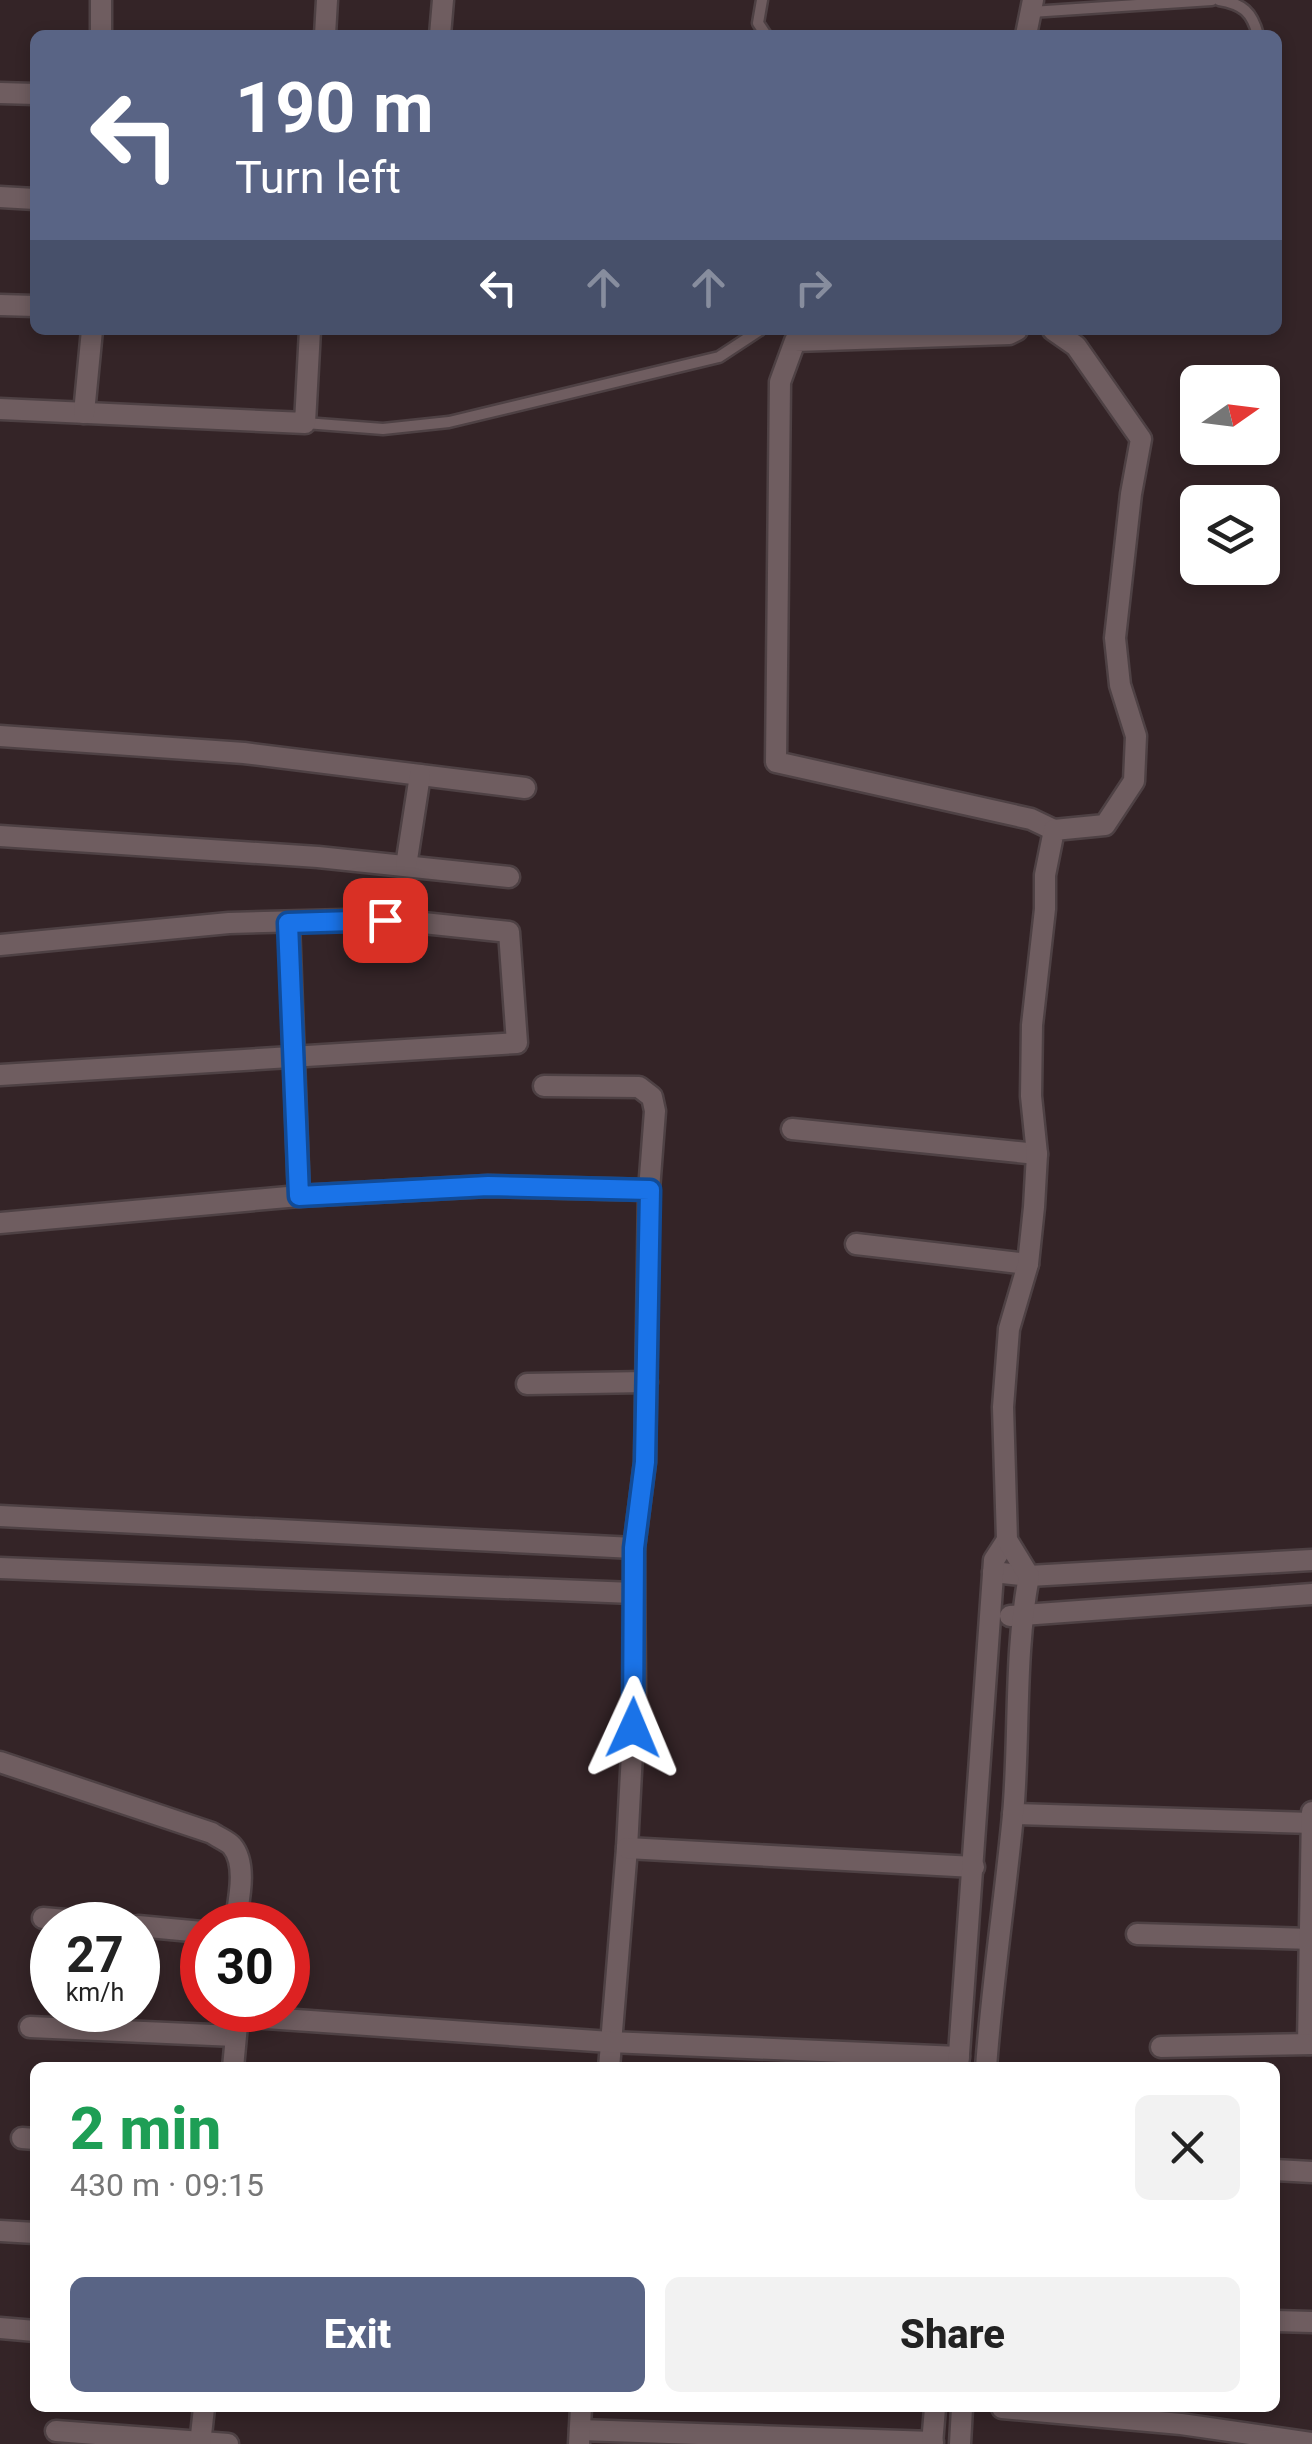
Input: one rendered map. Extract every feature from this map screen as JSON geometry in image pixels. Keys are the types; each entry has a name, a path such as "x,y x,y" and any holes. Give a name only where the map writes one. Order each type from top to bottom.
{"street":[{"path":"101,0 101,30"},
{"path":"325,30 327,0"},
{"path":"440,30 443,0"},
{"path":"0,93 30,94"},
{"path":"0,198 30,199"},
{"path":"0,304 30,306"},
{"path":"84,412 92,335"},
{"path":"0,409 305,424 310,335"},
{"path":"978,335 795,341 780,382 776,762 1031,819 1054,830 1105,825 1134,781 1136,736 1120,686 1115,638 1141,439 1076,346 1060,335"},
{"path":"0,736 244,753 525,788"},
{"path":"406,866 420,775"},
{"path":"986,2062 992,1980 1013,1814 1021,1617 1029,1576 1007,1540 1003,1408 1009,1329 1028,1264 1037,1154 1031,1096 1032,1025 1045,909 1044,875 1054,830"},
{"path":"0,836 120,842 509,877"},
{"path":"0,945 229,923 385,920 509,932 517,1043 0,1075"},
{"path":"288,923 299,1196"},
{"path":"544,1086 639,1087 652,1097 655,1111 645,1462 634,1548 634,1696 627,1848 609,2062"},
{"path":"792,1129 1037,1154"},
{"path":"0,1223 299,1196 488,1186 650,1190"},
{"path":"856,1244 1028,1264"},
{"path":"527,1384 647,1382"},
{"path":"0,1516 634,1548"},
{"path":"310,2025 959,2062 994,1560 1007,1540"},
{"path":"993,1572 1029,1576 1312,1560"},
{"path":"0,1568 633,1593"},
{"path":"990,1613 1021,1617 1312,1594"},
{"path":"0,1762 212,1833 233,1846 239,1862 238,1902"},
{"path":"1161,2047 1310,2044 1312,1812"},
{"path":"1013,1814 1312,1823"},
{"path":"627,1848 974,1867"},
{"path":"1138,1934 1310,1939"},
{"path":"234,2062 236,2032"},
{"path":"1280,2170 1312,2172"},
{"path":"0,2230 30,2233"},
{"path":"1280,2321 1312,2322"},
{"path":"0,2328 30,2331"},
{"path":"200,2443 204,2412"},
{"path":"581,2412 580,2437 932,2443 935,2412"},
{"path":"960,2444 962,2412"},
{"path":"1047,2412 1181,2424 1312,2443"},
{"path":"56,2431 228,2444"}],"lane":[{"path":"762,0 758,23 763,30"},
{"path":"1032,6 1216,0 1238,3 1253,16 1257,30"},
{"path":"305,424 382,429 449,422 720,357 753,335"}],"route":[{"path":"385,920 288,923 299,1196 488,1186 650,1190 645,1462 634,1548 633,1728"}]}
